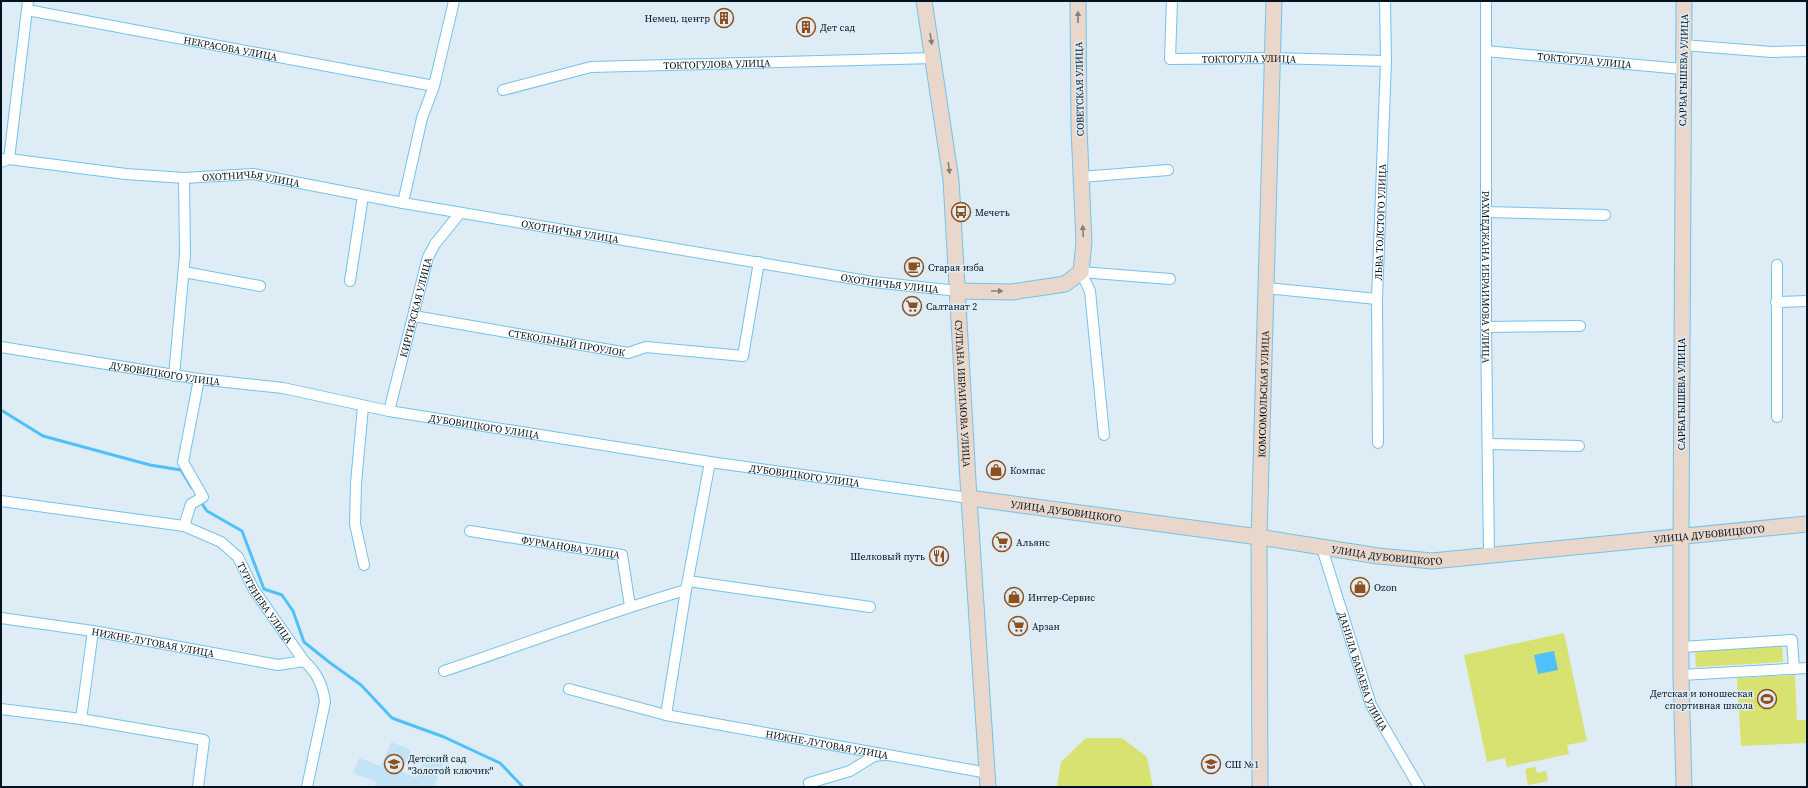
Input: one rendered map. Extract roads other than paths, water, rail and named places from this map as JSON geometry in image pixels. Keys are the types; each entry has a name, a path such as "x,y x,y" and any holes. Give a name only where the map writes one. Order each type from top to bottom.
{"street":[{"path":"402,203 422,118 434,86 454,1"},
{"name":"СУЛТАНА ИБРАИМОВА УЛИЦА","path":"924,1 934,58 951,180 969,498 988,780"},
{"name":"СОВЕТСКАЯ УЛИЦА","path":"1078,1 1078,97 1084,242 1081,272"},
{"name":"ТОКТОГУЛА УЛИЦА","path":"1172,1 1170,59 1272,58 1386,61"},
{"name":"КОМСОМОЛЬСКАЯ УЛИЦА","path":"1260,787 1259,537 1274,1"},
{"name":"ЛЬВА ТОЛСТОГО УЛИЦА","path":"1378,443 1377,298 1386,61 1385,1"},
{"name":"РАХМЕДЖАНА ИБРАИМОВА УЛИЦА","path":"1486,1 1486,327 1489,444 1489,554"},
{"name":"САРБАГЫШЕВА УЛИЦА","path":"1684,1 1682,69 1681,535 1681,675 1684,787"},
{"name":"НЕКРАСОВА УЛИЦА","path":"4,160 28,5 434,86"},
{"path":"1683,45 1772,52 1807,51"},
{"name":"ТОКТОГУЛА УЛИЦА","path":"1486,51 1682,69"},
{"name":"ТОКТОГУЛОВА УЛИЦА","path":"503,90 591,67 934,58"},
{"name":"ОХОТНИЧЬЯ УЛИЦА","path":"4,160 126,174 184,178 253,174 402,203 873,282 958,291"},
{"path":"1081,177 1168,170"},
{"path":"174,376 185,255 184,178"},
{"path":"350,281 363,196"},
{"path":"1487,212 1606,215"},
{"name":"КИРГИЗСКАЯ УЛИЦА","path":"389,411 428,257 435,244 460,213"},
{"name":"СТЕКОЛЬНЫЙ ПРОУЛОК","path":"414,316 628,353 646,347 743,356 759,262"},
{"path":"1777,266 1777,416"},
{"path":"184,272 260,286"},
{"path":"958,291 1012,292 1064,284 1081,272 1170,278"},
{"path":"1081,272 1090,291 1104,435"},
{"path":"1266,288 1377,298"},
{"path":"1776,302 1807,301"},
{"path":"1486,327 1580,326"},
{"name":"ДУБОВИЦКОГО УЛИЦА","path":"1,347 174,376 283,388 363,407 710,462 969,498"},
{"path":"184,526 191,504 203,497 183,462 199,379"},
{"path":"363,407 356,483 355,524 364,565"},
{"path":"1489,444 1579,446"},
{"path":"666,715 687,585 710,462"},
{"name":"УЛИЦА ДУБОВИЦКОГО","path":"969,498 1259,537 1378,556 1432,561 1681,535 1807,524"},
{"name":"ТУРГЕНЕВА УЛИЦА","path":"1,501 184,526 222,542 238,557 254,590 304,662 312,668 324,690 325,702 306,787"},
{"name":"ФУРМАНОВА УЛИЦА","path":"470,531 622,555 630,606"},
{"name":"ДАНИЛА БАБАЕВА УЛИЦА","path":"1322,548 1370,705 1419,787"},
{"path":"444,671 540,639 687,585 870,607"},
{"name":"НИЖНЕ-ЛУГОВАЯ УЛИЦА","path":"1,618 93,631 278,665 304,662"},
{"path":"81,719 93,631"},
{"path":"1682,647 1792,640 1794,669"},
{"path":"1681,675 1807,668"},
{"name":"НИЖНЕ-ЛУГОВАЯ УЛИЦА","path":"569,689 666,715 885,754 988,780"},
{"path":"1,709 81,719 204,740 198,787"},
{"path":"809,783 850,771 874,756 885,754"}],"water":[{"path":"1554,651 1558,670 1538,674 1534,655"}],"waterway":[{"path":"1,410 43,436 150,465 181,470 192,488"},
{"path":"200,501 207,511 242,531 264,589 282,595 293,611 304,642 361,685 392,718 444,737 500,763 523,787"}],"place":[{"name":"Немец. центр","path":"724,18"},
{"name":"Дет сад","path":"806,27"},
{"name":"Мечеть","path":"961,212"},
{"name":"Старая изба","path":"914,267"},
{"name":"Салтанат 2","path":"912,306"},
{"name":"Компас","path":"996,470"},
{"name":"Альянс","path":"1002,542"},
{"name":"Шелковый путь","path":"939,556"},
{"name":"Ozon","path":"1360,587"},
{"name":"Интер-Сервис","path":"1014,597"},
{"name":"Арзан","path":"1018,626"},
{"name":"Детская и юношеская спортивная школа","path":"1767,699"},
{"name":"Детский сад \"Золотой ключик\"","path":"394,764"},
{"name":"СШ №1","path":"1211,764"}]}
